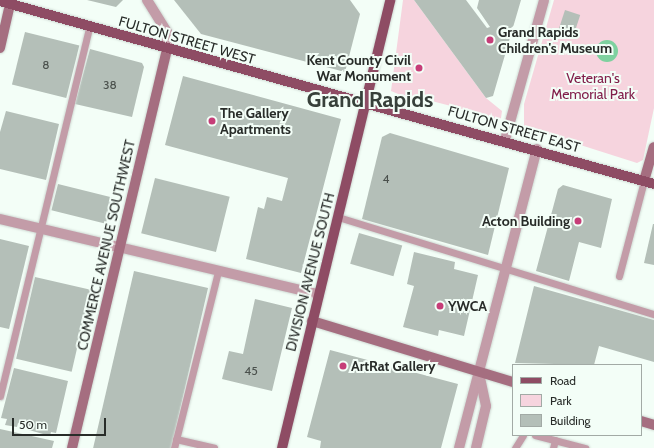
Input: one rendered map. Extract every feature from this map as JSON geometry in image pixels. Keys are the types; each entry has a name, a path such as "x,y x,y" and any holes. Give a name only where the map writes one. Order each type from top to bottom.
{"main road":[{"name":"DIVISION AVENUE SOUTH","path":"282,448 318,294 367,104 390,0"},
{"name":"FULTON STREET WEST","path":"0,1 11,2 167,49 367,104"},
{"name":"FULTON STREET EAST","path":"367,104 538,149 649,183"}],"street":[{"path":"147,0 167,32 167,49"},
{"path":"504,140 541,1"},
{"path":"0,48 11,2"},
{"name":"COMMERCE AVENUE SOUTHWEST","path":"72,448 167,49"},
{"path":"649,183 654,147"},
{"path":"459,448 538,149"},
{"path":"0,219 318,294"},
{"path":"312,321 512,382"},
{"path":"476,448 486,406 479,372"},
{"path":"642,421 654,425"}],"lane":[{"path":"0,396 89,26"},
{"path":"618,276 649,183"},
{"path":"338,217 505,270 654,314"},
{"path":"174,448 218,271"},
{"path":"515,448 522,436"},
{"path":"539,436 585,448"},
{"path":"176,439 214,448"},
{"path":"553,448 555,440"}],"green space":[{"path":"403,0 414,0 486,98 502,111 501,118 495,122 484,119 482,114 420,98 415,101 391,91"},
{"name":"Veteran's Memorial Park","path":"554,0 654,0 654,108 643,160 637,163 524,127 524,104"}],"shaded area":[{"path":"603,40 611,40 618,47 618,55 611,62 603,62 596,55 596,47"}],"building":[{"path":"87,0 123,0 116,7"},
{"path":"174,0 350,0 360,14 345,72 201,34"},
{"name":"Grand Rapids Children's Museum","path":"414,0 466,0 487,28 490,27 477,8 479,0 521,0 493,96 486,98"},
{"path":"565,10 580,15 573,38 558,33"},
{"path":"25,32 79,46 66,98 12,84"},
{"path":"90,49 142,63 144,67 132,117 75,104"},
{"path":"183,76 341,119 301,273 246,259 258,207 264,209 267,197 282,201 288,178 165,145"},
{"path":"6,111 59,124 46,180 0,169 0,132"},
{"path":"390,133 509,168 488,255 362,219 382,137"},
{"path":"155,178 230,197 216,252 141,233"},
{"path":"58,184 112,198 106,224 51,210"},
{"name":"Acton Building","path":"563,185 612,199 601,248 579,242 569,281 536,271 558,189"},
{"path":"654,224 654,265 644,263"},
{"path":"359,233 402,245 393,276 350,264"},
{"path":"0,239 29,246 9,329 0,327"},
{"name":"YWCA","path":"414,252 455,262 454,269 478,275 464,336 439,330 438,336 403,327 414,286 407,284"},
{"path":"134,271 208,288 171,448 93,448"},
{"path":"35,277 91,290 72,372 16,359"},
{"path":"534,286 654,320 654,362 599,346 594,364 515,363"},
{"path":"255,299 292,308 272,391 222,379 229,351 243,354"},
{"path":"330,350 458,384 441,448 320,448 321,441 307,437"},
{"path":"14,368 68,381 56,433 51,432 50,436 29,430 30,426 18,423 17,427 5,425 7,419 1,418"},
{"path":"0,429 54,441 52,448 0,448"}],"place":[{"name":"Grand Rapids Children's Museum","path":"490,40"},
{"name":"Kent County Civil War Monument","path":"419,68"},
{"name":"The Gallery Apartments","path":"212,121"},
{"name":"Acton Building","path":"578,221"},
{"name":"YWCA","path":"440,306"},
{"name":"ArtRat Gallery","path":"343,366"}],"district":[{"name":"Grand Rapids","path":"370,100"}]}
